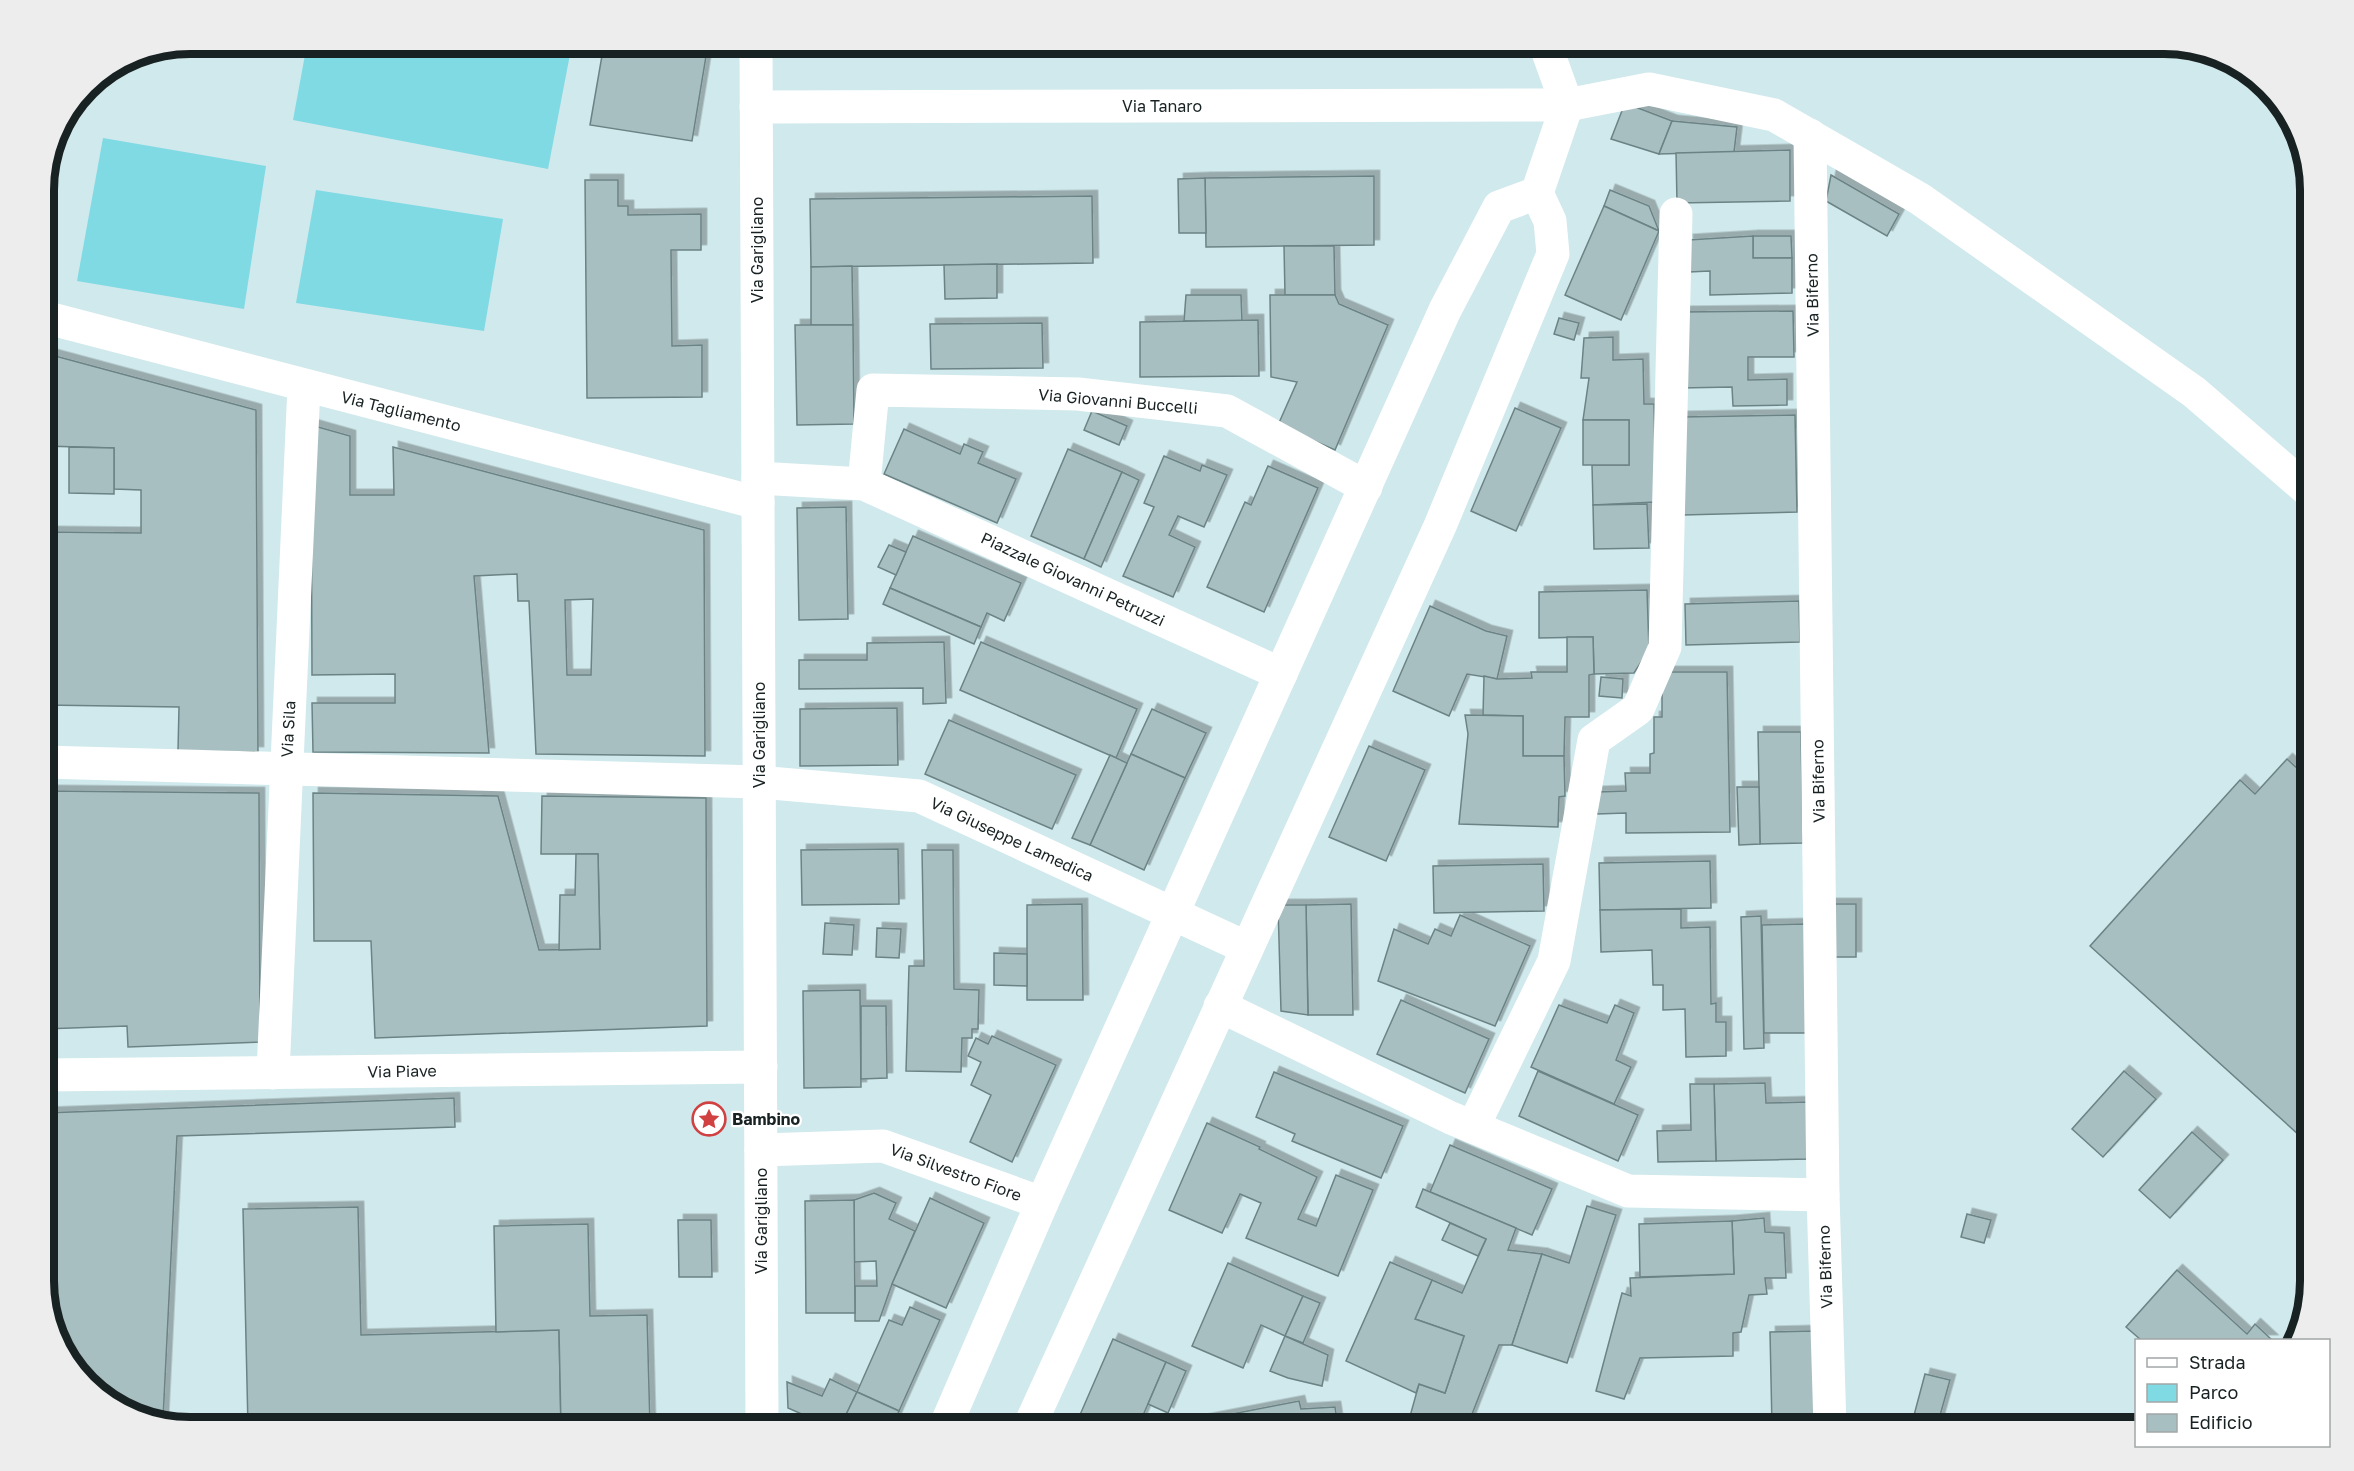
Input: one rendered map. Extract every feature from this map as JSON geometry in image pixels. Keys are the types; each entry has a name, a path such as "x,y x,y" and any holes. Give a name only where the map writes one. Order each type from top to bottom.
{"street":[{"name":"Via Garigliano","path":"756,54 758,490 765,782 761,1066 762,1417"},
{"path":"1034,1417 1440,526 1553,254 1550,221 1537,193 1567,105 1549,54"},
{"name":"Via Tanaro","path":"756,107 1567,105 1649,89 1774,115 1920,198 2194,392 2300,483"},
{"name":"Via Biferno","path":"1810,135 1823,1195 1830,1417"},
{"path":"950,1417 1042,1203 1445,310 1499,207 1537,193"},
{"path":"1473,1127 1554,961 1593,740 1638,709 1665,646 1676,214"},
{"name":"Via Tagliamento","path":"54,320 304,386 758,490 864,484"},
{"name":"Via Sila","path":"273,1072 304,386"},
{"name":"Via Giovanni Buccelli","path":"864,484 873,390 1078,394 1227,411 1366,487"},
{"name":"Piazzale Giovanni Petruzzi","path":"864,484 1281,674"},
{"name":"Via Giuseppe Lamedica","path":"54,762 765,782 920,796 1247,948"},
{"path":"1220,1006 1473,1127 1628,1191 1823,1195"},
{"name":"Via Piave","path":"54,1075 761,1066"},
{"name":"Via Silvestro Fiore","path":"761,1150 883,1146 1042,1203"}],"green space":[{"path":"305,54 570,54 548,169 293,120"},
{"path":"103,138 266,166 244,309 77,281"},
{"path":"316,190 503,219 484,331 296,303"}],"building":[{"path":"602,54 706,54 692,141 590,125"},
{"path":"1625,103 1672,121 1659,154 1611,139"},
{"path":"1672,121 1737,127 1734,152 1659,154"},
{"path":"1790,150 1790,201 1677,203 1676,153"},
{"path":"1831,175 1899,214 1887,236 1826,201"},
{"path":"1374,176 1374,245 1206,247 1205,178"},
{"path":"1205,178 1206,233 1179,233 1178,179"},
{"path":"585,180 618,180 618,206 628,206 628,215 701,214 701,250 671,250 672,346 702,345 702,397 587,398"},
{"path":"1610,190 1649,206 1659,231 1604,206"},
{"path":"1092,196 1093,263 811,267 810,199"},
{"path":"1604,206 1659,231 1621,320 1565,295"},
{"path":"1753,236 1791,236 1792,258 1753,258"},
{"path":"1753,236 1753,258 1792,258 1792,293 1710,295 1710,271 1689,272 1688,240"},
{"path":"1284,246 1334,246 1335,295 1285,295"},
{"path":"997,264 997,298 945,299 944,265"},
{"path":"852,266 853,325 811,325 811,267"},
{"path":"1186,295 1241,295 1242,321 1184,321"},
{"path":"1270,295 1335,295 1339,304 1388,325 1335,450 1278,425 1297,382 1271,377"},
{"path":"1793,311 1794,357 1748,357 1748,380 1787,379 1787,405 1733,406 1732,387 1681,388 1680,312"},
{"path":"1559,318 1579,323 1574,340 1554,334"},
{"path":"1258,320 1259,376 1140,377 1140,322"},
{"path":"1042,323 1043,368 931,369 930,324"},
{"path":"795,325 853,325 854,424 797,425"},
{"path":"1613,337 1613,360 1643,359 1644,404 1654,404 1656,502 1593,505 1592,465 1629,465 1629,420 1583,420 1589,378 1581,378 1584,338"},
{"path":"54,356 256,410 258,752 178,751 179,707 54,705 54,532 141,533 141,490 114,489 114,448 54,446"},
{"path":"1515,408 1561,428 1516,531 1471,511"},
{"path":"1092,411 1127,426 1119,445 1084,430"},
{"path":"1795,415 1797,512 1683,515 1682,417"},
{"path":"1583,420 1629,420 1629,465 1583,465"},
{"path":"311,425 350,436 350,495 394,495 393,447 704,530 705,756 536,754 529,601 518,601 517,574 474,576 489,753 313,752 312,703 395,703 395,674 312,675","holes":["593,599 591,675 567,675 565,600"]},
{"path":"904,429 960,454 964,444 983,452 978,463 1016,479 997,523 884,474"},
{"path":"69,447 114,448 114,494 69,493"},
{"path":"1068,449 1122,472 1084,559 1031,536"},
{"path":"1164,456 1200,471 1202,465 1227,475 1204,527 1178,516 1169,535 1195,547 1173,597 1123,576 1154,507 1144,503"},
{"path":"1268,466 1318,488 1264,612 1207,587 1245,502 1251,505"},
{"path":"1122,472 1139,480 1101,567 1084,559"},
{"path":"1647,504 1649,548 1594,549 1593,505"},
{"path":"846,507 848,619 799,620 797,508"},
{"path":"913,536 1021,583 1004,621 987,613 981,627 890,588"},
{"path":"889,545 906,552 896,575 878,567"},
{"path":"890,588 981,627 974,644 883,604"},
{"path":"1647,590 1649,650 1634,673 1594,674 1593,637 1539,638 1539,592"},
{"path":"1799,601 1800,642 1686,645 1685,604"},
{"path":"1430,606 1486,631 1507,636 1497,679 1467,674 1449,716 1393,691"},
{"path":"1567,637 1593,637 1594,674 1589,675 1589,717 1565,717 1564,756 1523,756 1523,716 1483,715 1484,676 1497,679 1532,678 1531,672 1567,672"},
{"path":"944,642 946,703 923,704 923,688 799,689 799,660 867,660 867,643"},
{"path":"981,642 1137,709 1116,758 960,690"},
{"path":"1662,672 1727,672 1730,832 1626,833 1626,813 1597,814 1597,792 1626,791 1625,773 1650,773 1650,754 1654,753 1654,717 1662,717"},
{"path":"1601,677 1623,679 1622,698 1599,696"},
{"path":"897,708 898,765 800,766 800,709"},
{"path":"1152,709 1206,733 1185,778 1131,754"},
{"path":"1465,715 1523,716 1523,756 1564,756 1565,796 1559,797 1558,827 1459,824 1468,734"},
{"path":"949,720 1076,775 1052,829 925,774"},
{"path":"1758,732 1801,732 1803,843 1760,844"},
{"path":"1369,746 1425,770 1386,861 1329,837"},
{"path":"1131,754 1185,778 1144,870 1090,845"},
{"path":"1110,755 1127,763 1090,845 1072,838"},
{"path":"2287,759 2300,771 2300,1136 2090,946 2240,780 2255,794"},
{"path":"1737,787 1759,787 1760,844 1739,845"},
{"path":"54,791 259,793 260,1042 128,1047 127,1026 54,1029"},
{"path":"313,793 498,796 539,950 600,949 598,854 541,854 542,796 706,798 707,1026 375,1038 371,941 314,941"},
{"path":"898,849 899,904 802,905 801,850"},
{"path":"922,850 953,850 954,989 979,990 978,1029 972,1029 972,1038 962,1038 961,1072 906,1071 909,966 924,966"},
{"path":"576,854 598,854 600,949 559,950 560,895 575,895"},
{"path":"1710,861 1711,908 1600,910 1599,863"},
{"path":"1543,864 1544,911 1434,913 1433,866"},
{"path":"1082,904 1083,1000 1027,1000 1027,905"},
{"path":"1351,904 1353,1015 1308,1015 1306,905"},
{"path":"1829,904 1856,904 1856,957 1829,957"},
{"path":"1278,905 1306,905 1308,1015 1281,1011"},
{"path":"1681,909 1681,928 1710,927 1711,1004 1716,1003 1716,1022 1726,1022 1726,1056 1686,1057 1685,1009 1663,1010 1663,985 1653,985 1652,950 1601,952 1600,910"},
{"path":"1460,915 1530,946 1495,1026 1378,981 1394,929 1428,944 1435,929 1451,936"},
{"path":"1761,916 1764,1048 1744,1049 1741,917"},
{"path":"825,923 854,925 852,955 823,954"},
{"path":"1805,924 1808,1033 1764,1033 1762,925"},
{"path":"877,928 901,929 899,958 876,957"},
{"path":"994,953 1027,954 1027,986 994,985"},
{"path":"860,990 861,1087 804,1088 803,991"},
{"path":"1401,1000 1489,1039 1465,1093 1377,1054"},
{"path":"1559,1005 1607,1023 1615,1005 1634,1013 1616,1060 1631,1067 1614,1104 1531,1067"},
{"path":"861,1006 886,1006 887,1078 861,1079"},
{"path":"992,1036 1056,1065 1012,1162 970,1142 991,1095 971,1085 981,1062 968,1056 976,1038 988,1044"},
{"path":"1538,1071 1638,1115 1618,1161 1519,1116"},
{"path":"2124,1071 2156,1099 2103,1157 2072,1129"},
{"path":"1274,1072 1403,1126 1381,1178 1292,1141 1295,1134 1256,1117"},
{"path":"1765,1083 1766,1103 1809,1102 1810,1159 1716,1161 1714,1084"},
{"path":"1690,1084 1714,1084 1716,1161 1658,1162 1657,1131 1691,1130"},
{"path":"454,1098 455,1127 177,1136 163,1414 138,1407 107,1389 82,1364 61,1325 54,1290 54,1113"},
{"path":"1207,1123 1260,1147 1259,1149 1317,1177 1298,1219 1316,1226 1336,1175 1373,1190 1338,1276 1246,1238 1261,1203 1240,1194 1222,1233 1169,1210"},
{"path":"2192,1132 2223,1160 2170,1218 2139,1190"},
{"path":"1450,1145 1552,1189 1532,1235 1430,1192"},
{"path":"1423,1189 1516,1228 1508,1250 1542,1254 1512,1345 1499,1345 1471,1417 1410,1417 1419,1384 1445,1393 1464,1336 1415,1319 1432,1280 1462,1293 1486,1239 1416,1207"},
{"path":"874,1193 896,1203 889,1219 915,1231 879,1321 855,1321 855,1286 877,1286 876,1261 854,1262 854,1200"},
{"path":"930,1198 984,1223 946,1308 892,1284"},
{"path":"854,1200 855,1313 806,1313 805,1201"},
{"path":"1587,1206 1616,1215 1567,1363 1512,1345 1542,1254 1569,1263"},
{"path":"358,1207 361,1335 559,1330 561,1417 248,1417 243,1209"},
{"path":"1967,1214 1991,1220 1984,1243 1961,1237"},
{"path":"1764,1218 1765,1232 1784,1233 1786,1278 1765,1278 1767,1294 1749,1295 1741,1332 1733,1333 1733,1356 1640,1358 1624,1399 1596,1391 1622,1293 1631,1296 1630,1278 1734,1274 1732,1221"},
{"path":"678,1220 711,1220 712,1277 679,1277"},
{"path":"1732,1221 1734,1274 1640,1277 1639,1224"},
{"path":"1450,1223 1486,1239 1478,1256 1442,1240"},
{"path":"588,1224 590,1316 647,1315 650,1417 561,1417 559,1330 496,1332 494,1226"},
{"path":"1390,1262 1432,1280 1415,1319 1464,1336 1445,1393 1419,1384 1416,1393 1346,1361"},
{"path":"1228,1263 1303,1296 1285,1336 1261,1325 1243,1368 1192,1346"},
{"path":"2177,1270 2247,1334 2255,1324 2271,1339 2140,1339 2126,1327"},
{"path":"1303,1296 1320,1303 1303,1343 1285,1336"},
{"path":"910,1307 940,1320 899,1411 857,1392 889,1320 902,1325"},
{"path":"1814,1331 1815,1417 1772,1417 1770,1332"},
{"path":"1285,1336 1328,1355 1322,1386 1270,1371"},
{"path":"1113,1339 1166,1362 1142,1417 1079,1417"},
{"path":"1166,1362 1186,1371 1168,1413 1148,1404"},
{"path":"1925,1374 1950,1380 1940,1417 1914,1417"},
{"path":"830,1379 857,1392 845,1417 808,1417 788,1408 787,1382 822,1396"},
{"path":"857,1392 899,1411 896,1417 845,1417"},
{"path":"1299,1401 1301,1409 1335,1407 1336,1417 1217,1417"}],"place":[{"name":"Bambino","path":"709,1119"}]}
